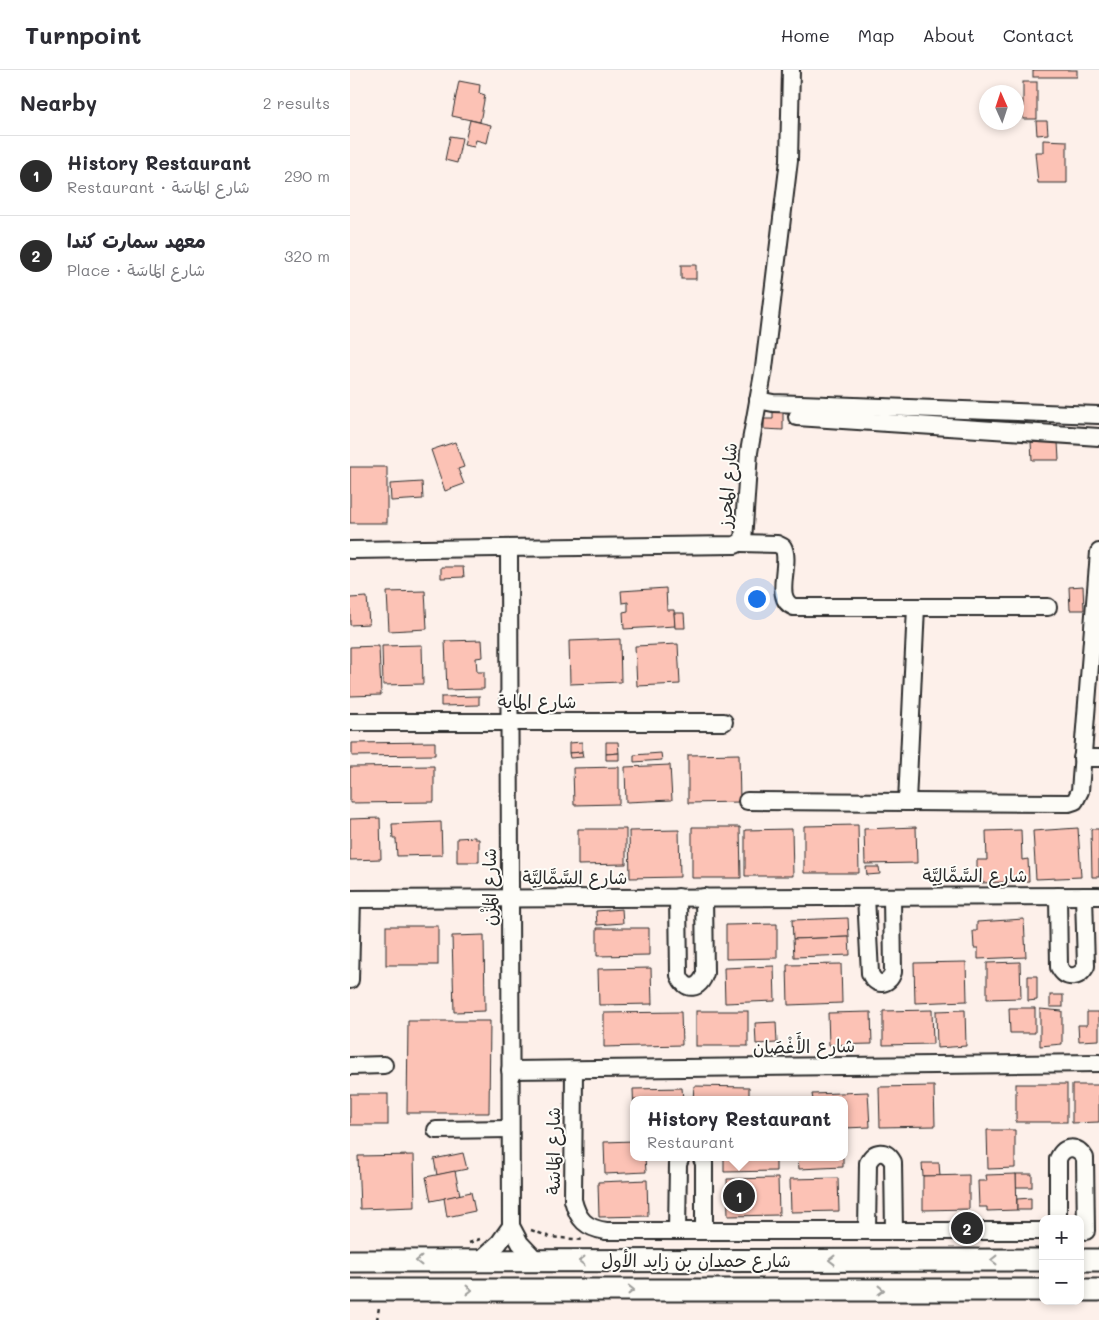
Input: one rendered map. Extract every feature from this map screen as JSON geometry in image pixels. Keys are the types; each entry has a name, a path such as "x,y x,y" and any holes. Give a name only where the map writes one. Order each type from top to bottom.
{"main road":[{"name":"شارع حمدان بن زايد الأول","path":"350,1261 1039,1260"},
{"path":"1084,1260 1099,1260"},
{"name":"شارع حمدان بن زايد الأول","path":"350,1290 1039,1290"},
{"path":"1084,1290 1099,1290"}],"street":[{"name":"شارع المحرز","path":"350,550 735,545 741,543 745,536 749,452 764,368 789,160 790,70"},
{"path":"758,400 773,403 1099,415"},
{"path":"797,417 1099,437"},
{"path":"741,543 777,544 783,547 786,554 784,595 791,606 1048,607"},
{"name":"شارع المُزْن","path":"509,548 511,1226"},
{"path":"746,801 1072,802 1079,795 1099,552"},
{"path":"906,802 916,607"},
{"name":"شارع الماية","path":"350,722 724,722"},
{"path":"1082,758 1099,758"},
{"name":"شارع السَّمَّالِيَّة","path":"350,980 351,899 704,897 892,897 1058,896 1091,896 1086,966 1076,976 1069,977 1059,967 1058,896"},
{"path":"678,898 679,975 681,982 687,986 696,986 702,982 704,973 704,897"},
{"path":"866,897 870,973 872,980 878,984 885,983 891,979 893,972 892,897"},
{"name":"شارع الأَغْصَان","path":"510,1070 1099,1064"},
{"path":"350,1066 384,1065"},
{"name":"شارع المَاسَة","path":"574,1070 573,1200 576,1214 583,1223 594,1229 677,1231 1039,1231"},
{"path":"436,1130 510,1129"},
{"path":"1058,1215 1058,1159 1061,1152 1067,1148 1075,1148 1081,1151 1085,1158 1088,1231"},
{"path":"868,1231 868,1163 871,1157 877,1153 884,1152 890,1156 893,1162 894,1231"},
{"path":"677,1231 679,1161"},
{"path":"703,1161 704,1231"},
{"path":"479,1261 499,1243 511,1226 520,1242 537,1260"}],"path":[{"path":"461,1243 470,1243 484,1238"}],"building":[{"path":"1033,70 1077,70 1077,77 1033,77"},
{"path":"459,81 480,85 479,93 485,95 480,122 452,116"},
{"path":"1023,82 1037,82 1037,119 1024,119"},
{"path":"470,120 491,125 487,143 476,140 474,147 464,145"},
{"path":"1036,121 1047,121 1048,134 1037,135"},
{"path":"450,136 462,138 457,163 445,160"},
{"path":"1043,140 1067,141 1067,183 1038,183 1035,152 1043,152"},
{"path":"681,265 696,265 696,279 681,279"},
{"path":"773,411 783,411 783,430 764,429 764,419 773,419"},
{"path":"455,442 464,467 458,469 464,484 445,491 431,450"},
{"path":"1031,442 1058,442 1059,460 1032,460"},
{"path":"350,467 387,467 387,523 350,523"},
{"path":"422,482 423,499 391,501 390,484"},
{"path":"441,567 463,567 464,577 441,578"},
{"path":"1083,586 1084,610 1070,610 1069,587"},
{"path":"666,588 667,610 674,610 675,626 624,629 623,612 628,611 628,602 622,603 621,591"},
{"path":"425,591 427,629 389,631 387,592"},
{"path":"367,597 369,624 350,625 350,598"},
{"path":"674,613 684,613 685,628 675,628"},
{"path":"620,639 621,682 570,684 569,641"},
{"path":"482,640 483,657 476,658 477,672 484,672 484,689 447,690 445,641"},
{"path":"678,644 680,684 637,686 635,646"},
{"path":"422,645 423,684 383,685 382,646"},
{"path":"379,646 381,695 350,696 350,647"},
{"path":"479,696 479,705 441,706 441,697"},
{"path":"435,742 435,755 352,756 352,743"},
{"path":"582,742 582,752 569,753 569,743"},
{"path":"606,742 618,742 619,753 606,754"},
{"path":"582,752 583,757 570,758 569,753"},
{"path":"619,753 619,760 606,760 606,754"},
{"path":"661,753 662,760 634,762 634,755"},
{"path":"739,754 740,802 688,803 688,755"},
{"path":"670,765 672,800 626,802 625,767"},
{"path":"434,766 434,802 350,803 350,767"},
{"path":"619,767 619,804 574,805 573,768"},
{"path":"380,818 381,859 350,860 350,819"},
{"path":"441,822 442,855 397,856 396,839 393,839 392,824"},
{"path":"858,825 859,873 804,873 804,826"},
{"path":"692,827 740,827 741,878 692,878"},
{"path":"916,827 917,863 865,864 864,829"},
{"path":"1078,828 1081,877 1036,879 1033,831"},
{"path":"578,829 626,829 626,864 578,865"},
{"path":"792,829 793,876 745,876 745,830"},
{"path":"1091,829 1099,829 1099,877 1092,877"},
{"path":"679,830 680,877 630,878 629,831"},
{"path":"1021,830 1022,860 1028,859 1029,881 982,883 982,879 977,879 977,860 987,860 986,831"},
{"path":"475,837 475,839 479,839 479,862 457,862 457,838"},
{"path":"866,867 879,867 880,874 867,875"},
{"path":"622,909 623,923 597,925 596,911"},
{"path":"848,918 849,937 793,939 792,920"},
{"path":"1024,919 1026,957 978,959 978,948 974,948 973,931 977,931 977,922"},
{"path":"777,924 777,958 726,959 726,925"},
{"path":"386,926 438,926 438,965 386,965"},
{"path":"597,928 649,928 649,955 597,956"},
{"path":"484,935 485,1011 454,1012 452,936"},
{"path":"849,937 850,955 794,957 793,939"},
{"path":"966,962 967,1001 915,1003 914,963"},
{"path":"1020,962 1021,998 987,999 987,963"},
{"path":"841,964 842,1003 788,1005 787,965"},
{"path":"774,966 775,1001 725,1003 724,968"},
{"path":"651,968 652,1004 599,1005 598,969"},
{"path":"1028,976 1037,976 1037,1000 1028,1001"},
{"path":"1050,995 1063,995 1063,1007 1050,1007"},
{"path":"1009,1008 1035,1008 1035,1033 1010,1033"},
{"path":"1040,1009 1062,1011 1062,1044 1040,1046"},
{"path":"932,1010 933,1044 883,1045 883,1011"},
{"path":"965,1010 966,1046 937,1048 936,1011"},
{"path":"696,1011 748,1011 748,1046 696,1046"},
{"path":"681,1012 682,1045 604,1047 604,1013"},
{"path":"871,1012 872,1044 829,1045 828,1013"},
{"path":"1087,1012 1099,1012 1099,1040 1079,1041 1078,1025 1087,1025"},
{"path":"408,1021 490,1021 489,1113 407,1113"},
{"path":"776,1022 777,1043 756,1044 755,1023"},
{"path":"1016,1084 1067,1084 1067,1122 1016,1122"},
{"path":"1072,1085 1099,1085 1099,1122 1072,1123"},
{"path":"694,1086 749,1087 749,1096 693,1096"},
{"path":"934,1086 935,1126 880,1127 879,1087"},
{"path":"682,1088 683,1096 633,1096 633,1089"},
{"path":"868,1092 870,1127 848,1128 848,1096 812,1096 812,1094"},
{"path":"350,1094 388,1094 388,1125 350,1125"},
{"path":"987,1130 1015,1130 1015,1168 988,1169"},
{"path":"630,1141 630,1161 645,1161 646,1172 605,1174 604,1142"},
{"path":"463,1153 467,1169 437,1175 434,1159"},
{"path":"414,1155 415,1207 360,1209 358,1156"},
{"path":"724,1161 776,1161 776,1171 724,1172"},
{"path":"798,1161 843,1161 843,1167 799,1169"},
{"path":"922,1163 939,1163 940,1176 923,1176"},
{"path":"455,1171 460,1195 431,1201 426,1177"},
{"path":"1016,1174 1032,1174 1032,1187 1016,1187"},
{"path":"1016,1174 1017,1210 987,1211 987,1207 979,1207 978,1181 987,1181 986,1175"},
{"path":"969,1175 969,1209 923,1210 923,1176"},
{"path":"778,1178 779,1215 728,1216 727,1179"},
{"path":"838,1178 839,1211 791,1212 790,1179"},
{"path":"647,1180 648,1216 599,1217 598,1182"},
{"path":"471,1192 475,1211 447,1217 444,1198"},
{"path":"1031,1198 1031,1210 1017,1210 1017,1199"}],"place":[{"name":"History Restaurant","path":"739,1196"},
{"name":"معهد سمارت كندا","path":"967,1228"}]}
